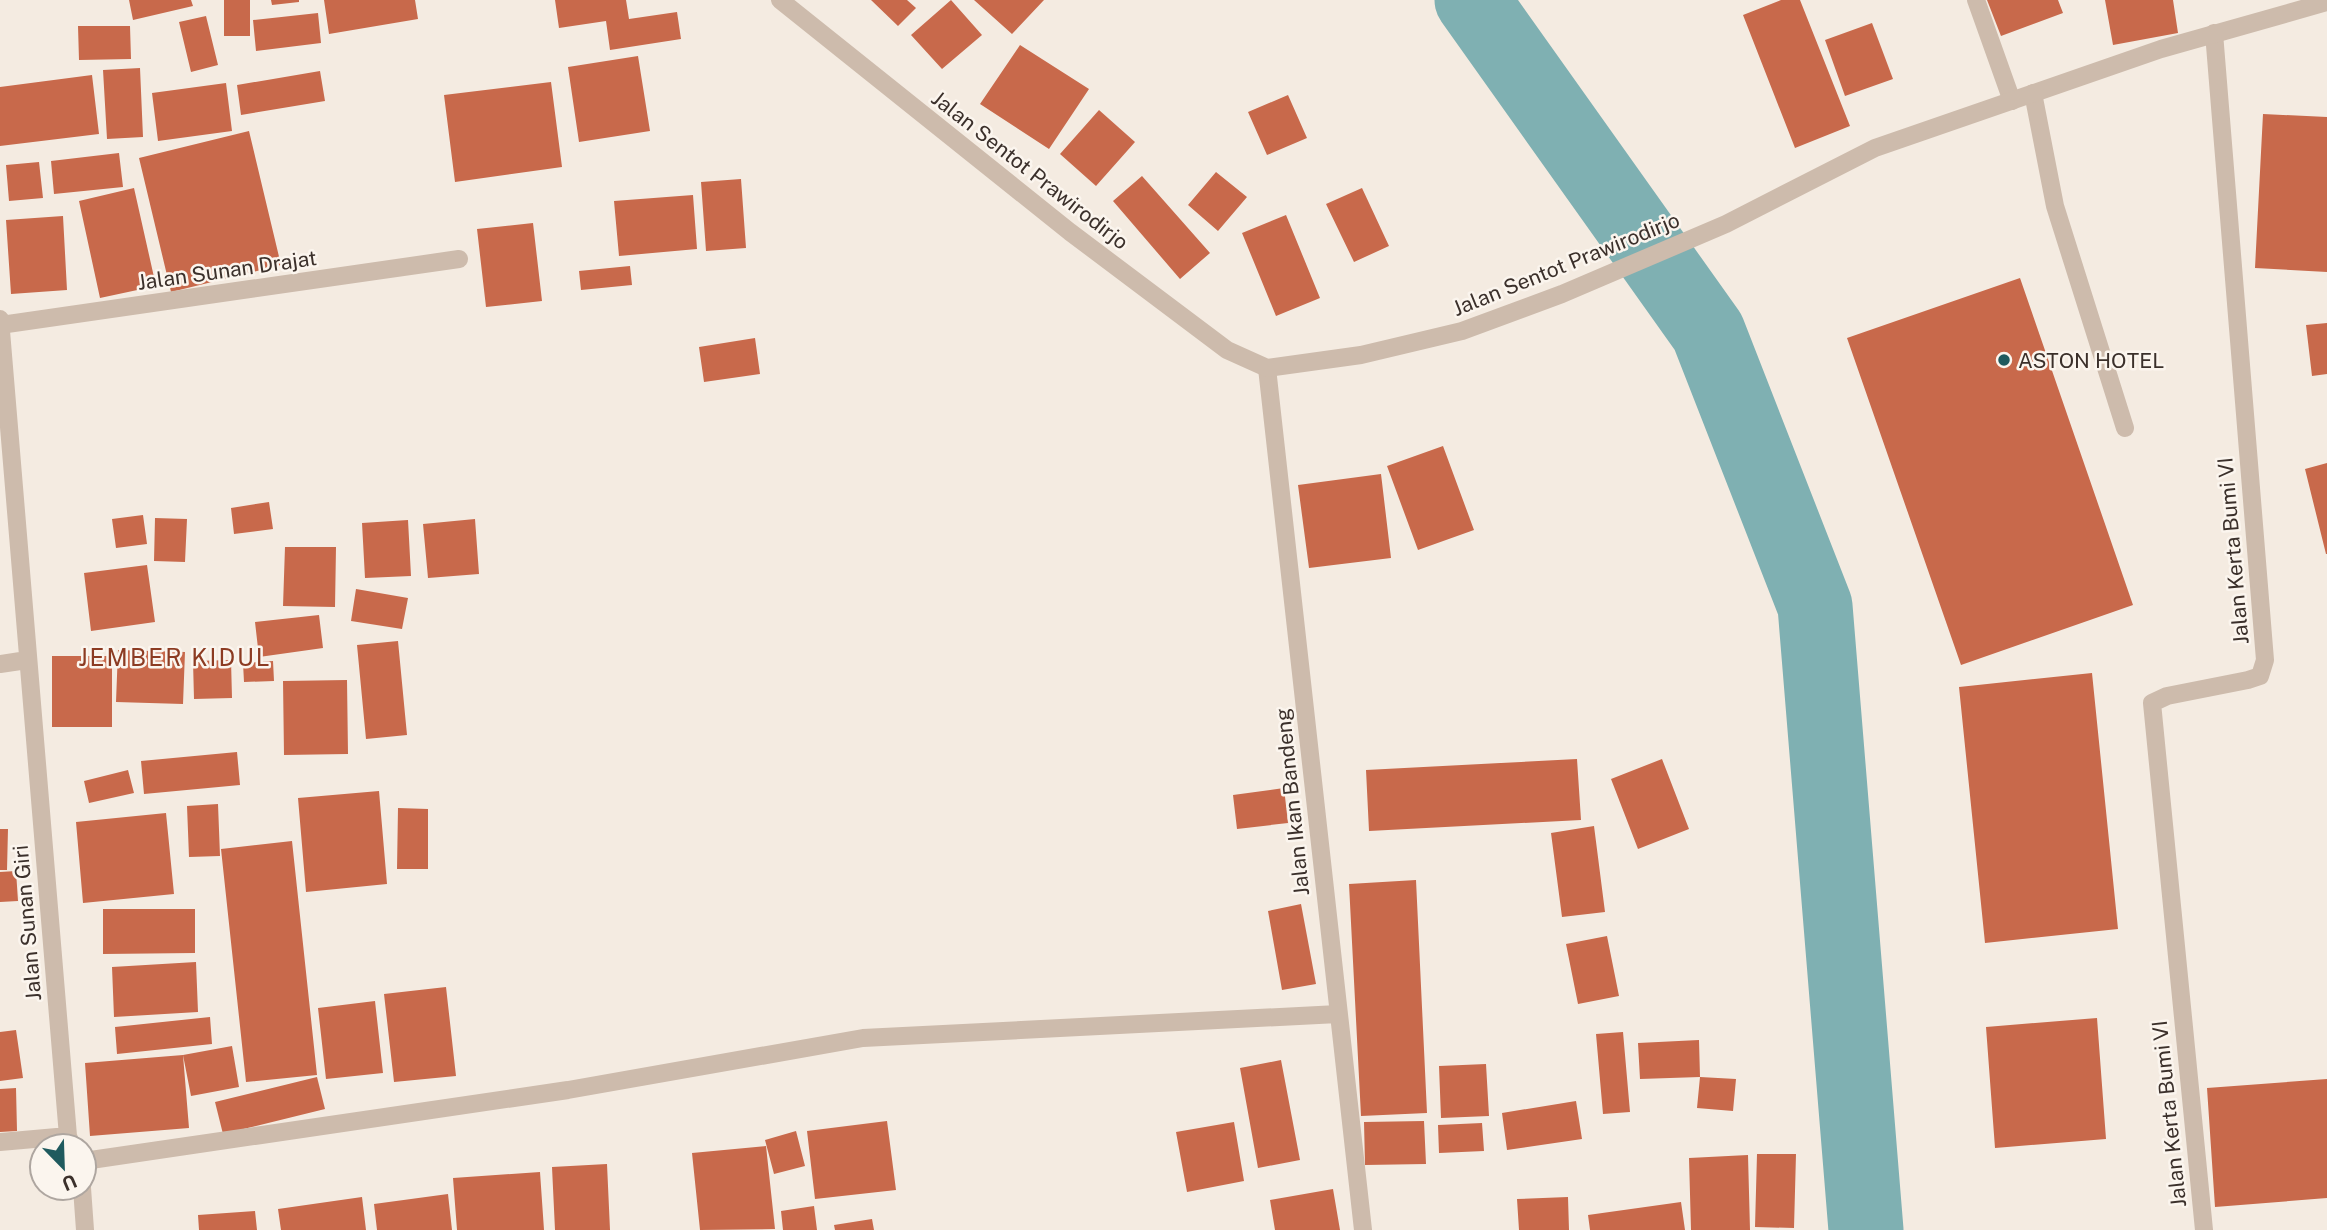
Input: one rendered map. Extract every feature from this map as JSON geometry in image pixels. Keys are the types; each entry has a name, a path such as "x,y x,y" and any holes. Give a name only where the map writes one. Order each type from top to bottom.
{"street":[{"name":"Jalan Sentot Prawirodirjo","path":"780,0 1070,232 1227,350 1267,368 1361,355 1462,331 1562,294 1726,224 1875,148 2214,33 2327,2"},
{"path":"1976,0 2012,101"},
{"name":"Jalan Kerta Bumi VI","path":"2204,1230 2152,703 2167,696 2260,676 2265,660 2214,33"},
{"path":"2033,93 2055,206 2125,428"},
{"name":"Jalan Sunan Drajat","path":"0,325 459,259"},
{"name":"Jalan Sunan Giri","path":"0,319 69,1132"},
{"name":"Jalan Ikan Bandeng","path":"1267,368 1363,1230"},
{"path":"0,664 27,660"},
{"path":"98,1159 568,1090 863,1038 1338,1014"},
{"path":"0,1142 28,1142"},
{"path":"83,1202 85,1230"}],"building":[{"path":"129,0 191,0 193,6 133,20"},
{"path":"224,0 250,0 250,36 224,36"},
{"path":"271,0 299,0 299,2 272,5"},
{"path":"324,0 415,0 418,19 329,34"},
{"path":"555,0 626,0 629,19 677,12 681,39 610,50 606,21 559,28"},
{"path":"871,0 907,0 916,8 898,26"},
{"path":"951,0 982,35 942,69 911,35"},
{"path":"974,0 1044,0 1012,34"},
{"path":"1781,0 1800,0 1850,126 1795,148 1743,15"},
{"path":"1987,0 2058,0 2063,13 2001,36"},
{"path":"2105,0 2173,0 2178,33 2113,45"},
{"path":"318,13 321,43 256,51 253,20"},
{"path":"206,16 218,65 191,72 179,22"},
{"path":"1872,23 1893,79 1845,96 1825,40"},
{"path":"78,26 130,26 131,59 79,60"},
{"path":"1020,45 1089,89 1049,149 980,104"},
{"path":"638,56 650,131 579,142 568,67"},
{"path":"140,68 143,137 107,139 103,70"},
{"path":"320,71 325,101 241,115 237,85"},
{"path":"92,75 99,134 0,146 0,87"},
{"path":"551,82 562,167 455,182 444,95"},
{"path":"226,83 232,131 158,141 152,93"},
{"path":"1288,95 1307,138 1267,155 1248,112"},
{"path":"1099,110 1135,142 1096,186 1060,154"},
{"path":"2263,114 2327,117 2327,272 2255,268"},
{"path":"249,131 281,265 171,292 139,158"},
{"path":"119,153 123,187 54,194 51,161"},
{"path":"39,162 43,198 9,201 6,165"},
{"path":"1216,172 1247,197 1218,231 1188,205"},
{"path":"1142,176 1210,253 1180,279 1113,201"},
{"path":"741,179 746,248 706,251 701,182"},
{"path":"134,188 156,286 100,298 79,201"},
{"path":"1362,188 1389,246 1354,262 1326,204"},
{"path":"693,195 697,249 619,256 614,201"},
{"path":"1286,215 1320,298 1276,316 1242,233"},
{"path":"63,216 67,290 11,294 6,220"},
{"path":"533,223 542,301 486,307 477,229"},
{"path":"630,266 632,285 581,290 579,271"},
{"path":"2020,278 2133,605 1961,665 1847,338"},
{"path":"2327,323 2327,374 2312,376 2306,325"},
{"path":"755,338 760,374 704,382 699,347"},
{"path":"1443,446 1474,530 1418,550 1387,466"},
{"path":"2327,463 2327,554 2326,554 2305,469"},
{"path":"1381,474 1391,558 1309,568 1298,485"},
{"path":"269,502 273,529 234,534 231,508"},
{"path":"143,515 147,544 116,548 112,519"},
{"path":"155,518 187,519 185,562 154,561"},
{"path":"475,519 479,574 428,578 423,524"},
{"path":"408,520 411,576 365,578 362,523"},
{"path":"285,547 336,547 335,607 283,606"},
{"path":"147,565 155,622 91,631 84,573"},
{"path":"356,589 408,598 402,629 351,621"},
{"path":"319,615 323,648 259,657 255,622"},
{"path":"398,641 407,735 366,739 357,645"},
{"path":"118,650 185,652 183,704 116,702"},
{"path":"52,656 112,656 112,727 52,727"},
{"path":"231,660 232,698 194,699 193,661"},
{"path":"273,661 274,681 244,682 243,663"},
{"path":"2092,673 2118,929 1985,943 1959,687"},
{"path":"347,680 348,754 284,755 283,681"},
{"path":"237,752 240,785 144,794 141,761"},
{"path":"1577,759 1581,820 1369,831 1366,770"},
{"path":"1662,759 1689,829 1638,849 1611,779"},
{"path":"128,770 134,793 89,803 84,781"},
{"path":"1284,788 1288,823 1237,829 1233,795"},
{"path":"379,791 387,884 306,892 298,798"},
{"path":"218,804 220,856 189,857 187,806"},
{"path":"398,808 428,809 428,869 397,869"},
{"path":"166,813 174,894 83,903 76,822"},
{"path":"1594,826 1605,912 1562,917 1551,833"},
{"path":"0,829 8,829 7,870 0,870"},
{"path":"292,841 317,1075 246,1082 221,849"},
{"path":"16,871 18,901 0,902 0,872"},
{"path":"1416,880 1427,1113 1361,1116 1349,884"},
{"path":"1301,904 1316,984 1282,990 1268,911"},
{"path":"103,909 195,909 195,953 103,954"},
{"path":"1607,936 1619,996 1578,1004 1566,944"},
{"path":"196,962 198,1012 114,1017 112,967"},
{"path":"446,987 456,1076 394,1082 384,994"},
{"path":"375,1001 383,1073 326,1079 318,1008"},
{"path":"210,1017 212,1044 117,1054 115,1027"},
{"path":"2097,1018 2106,1139 1995,1148 1986,1027"},
{"path":"16,1030 23,1078 0,1081 0,1032"},
{"path":"1623,1032 1630,1112 1603,1114 1596,1034"},
{"path":"1699,1040 1700,1077 1640,1079 1638,1043"},
{"path":"232,1046 239,1087 191,1096 183,1055"},
{"path":"183,1055 189,1128 98,1135 98,1132 90,1132 85,1063"},
{"path":"1281,1060 1300,1160 1258,1168 1240,1068"},
{"path":"1486,1064 1489,1116 1441,1118 1439,1066"},
{"path":"317,1077 325,1109 223,1134 215,1102"},
{"path":"1700,1077 1736,1079 1733,1111 1697,1108"},
{"path":"2327,1079 2327,1198 2215,1207 2207,1088"},
{"path":"16,1088 17,1131 0,1132 0,1089"},
{"path":"1576,1101 1582,1139 1507,1150 1502,1113"},
{"path":"887,1121 896,1190 815,1199 807,1131"},
{"path":"1424,1121 1426,1164 1365,1165 1364,1122"},
{"path":"1234,1122 1244,1181 1187,1192 1176,1132"},
{"path":"1482,1123 1484,1151 1439,1153 1438,1125"},
{"path":"796,1131 805,1166 774,1174 765,1140"},
{"path":"766,1146 775,1229 700,1230 692,1153"},
{"path":"1757,1154 1796,1154 1794,1228 1755,1227"},
{"path":"1748,1155 1750,1230 1691,1230 1689,1158"},
{"path":"607,1164 610,1230 555,1230 552,1167"},
{"path":"540,1172 544,1230 457,1230 453,1178"},
{"path":"1333,1189 1340,1230 1275,1230 1270,1200"},
{"path":"448,1194 452,1230 377,1230 374,1204"},
{"path":"362,1197 366,1230 281,1230 278,1209"},
{"path":"1568,1197 1569,1230 1519,1230 1517,1199"},
{"path":"1681,1202 1685,1230 1590,1230 1588,1215"},
{"path":"814,1206 817,1230 783,1230 781,1211"},
{"path":"255,1211 257,1230 199,1230 198,1215"},
{"path":"872,1219 874,1230 835,1230 834,1225"}],"waterway":[{"path":"1472,0 1708,332 1815,606 1866,1230"}],"place":[{"name":"ASTON HOTEL","path":"2004,360"}],"district":[{"name":"JEMBER KIDUL","path":"175,657"}]}
